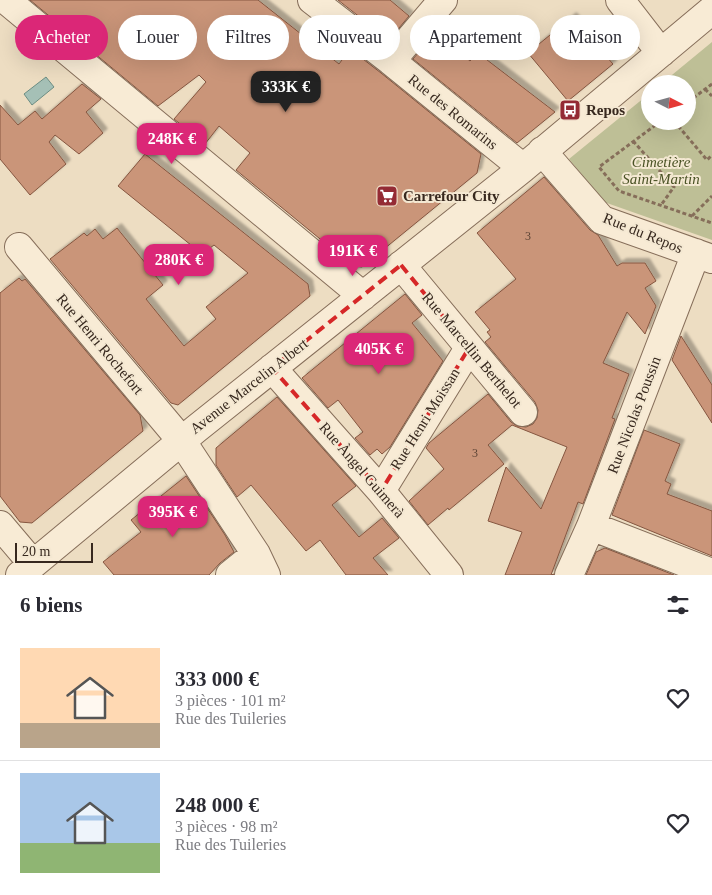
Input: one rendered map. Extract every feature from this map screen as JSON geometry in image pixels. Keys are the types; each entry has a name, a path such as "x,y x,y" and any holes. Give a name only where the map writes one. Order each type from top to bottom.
{"street":[{"name":"Rue des Romarins","path":"312,0 391,61 532,160"},
{"path":"391,61 444,0"},
{"path":"620,0 661,53"},
{"path":"10,1 363,296"},
{"name":"Avenue Marcelin Albert","path":"26,570 181,440 532,160 712,10"},
{"name":"Rue du Repos","path":"532,160 602,220 704,256"},
{"name":"Rue Henri Rochefort","path":"19,247 181,440 261,564"},
{"name":"Rue Nicolas Poussin","path":"568,575 591,526 704,256"},
{"name":"Rue Marcellin Berthelot","path":"401,265 524,412"},
{"name":"Rue Henri Moissan","path":"381,491 469,348"},
{"name":"Rue Àngel Guimerà","path":"272,368 381,491 448,575"},
{"path":"0,525 26,570"},
{"path":"591,526 712,573"},
{"path":"230,575 261,564"}],"path":[{"path":"696,96 712,84"},
{"path":"705,89 712,96"},
{"path":"648,130 599,167 619,191 712,223"},
{"path":"682,130 707,160 712,155"},
{"path":"633,141 674,187 660,205"},
{"path":"692,216 712,196"}],"highlighted area":[{"path":"401,265 469,348 381,491 272,368"}],"green space":[{"name":"Cimetière Saint-Martin","path":"712,42 712,240 604,202 569,159 641,100 641,130 696,130 696,75 672,75"}],"shaded area":[{"path":"46,77 54,87 32,105 24,94"}],"building":[{"path":"30,0 258,0 277,15 207,15 207,60 289,60 289,24 299,32 299,60 334,60 339,64 342,60 364,60 481,154 477,173 362,267 353,266 236,170 250,153 219,126 205,144 174,119 206,82 199,75 158,106 102,60 108,60 108,15 48,15"},
{"path":"338,0 390,0 409,16 400,27 400,15 357,15"},
{"path":"550,35 550,60 610,60 613,64 568,101 534,60 540,60 540,43"},
{"path":"414,60 487,60 555,112 517,143"},
{"path":"82,84 101,99 86,112 103,133 79,154 55,135 49,142 66,164 30,195 0,159 0,105 18,125 35,111 42,119"},
{"path":"145,154 308,284 310,296 178,405 171,403 50,259 84,233 87,236 95,229 103,239 117,228 163,285 146,299 184,346 216,319 206,307 248,273 214,245 202,254 118,186"},
{"path":"544,177 590,230 598,235 617,266 622,263 645,263 656,281 645,288 656,306 645,334 627,312 603,363 629,374 612,418 615,419 583,504 578,502 551,575 505,575 522,532 488,521 506,467 541,509 567,447 512,425 488,445 504,464 449,510 448,508 428,525 409,501 444,469 426,448 429,443 488,394 511,422 517,426 526,427 533,424 537,418 538,410 535,402 485,342 491,337 487,332 490,330 475,312 516,279 477,233"},
{"path":"19,278 22,281 25,279 140,415 143,431 32,523 20,522 0,496 0,293"},
{"path":"405,294 422,315 412,323 443,361 390,447 382,454 377,449 370,455 355,438 363,432 338,400 328,408 302,378"},
{"path":"681,336 712,385 712,423 672,360"},
{"path":"277,397 356,486 332,505 359,537 382,518 399,538 373,558 388,575 346,575 320,540 306,551 251,485 237,497 216,465 216,448"},
{"path":"644,430 680,444 665,481 671,484 667,494 712,511 712,556 612,515"},
{"path":"186,476 234,552 209,575 114,575 103,562 141,532 131,520"},
{"path":"605,548 674,575 586,575 596,552"}],"place":[{"name":"Repos","path":"570,110"},
{"name":"Carrefour City","path":"387,196"}]}
